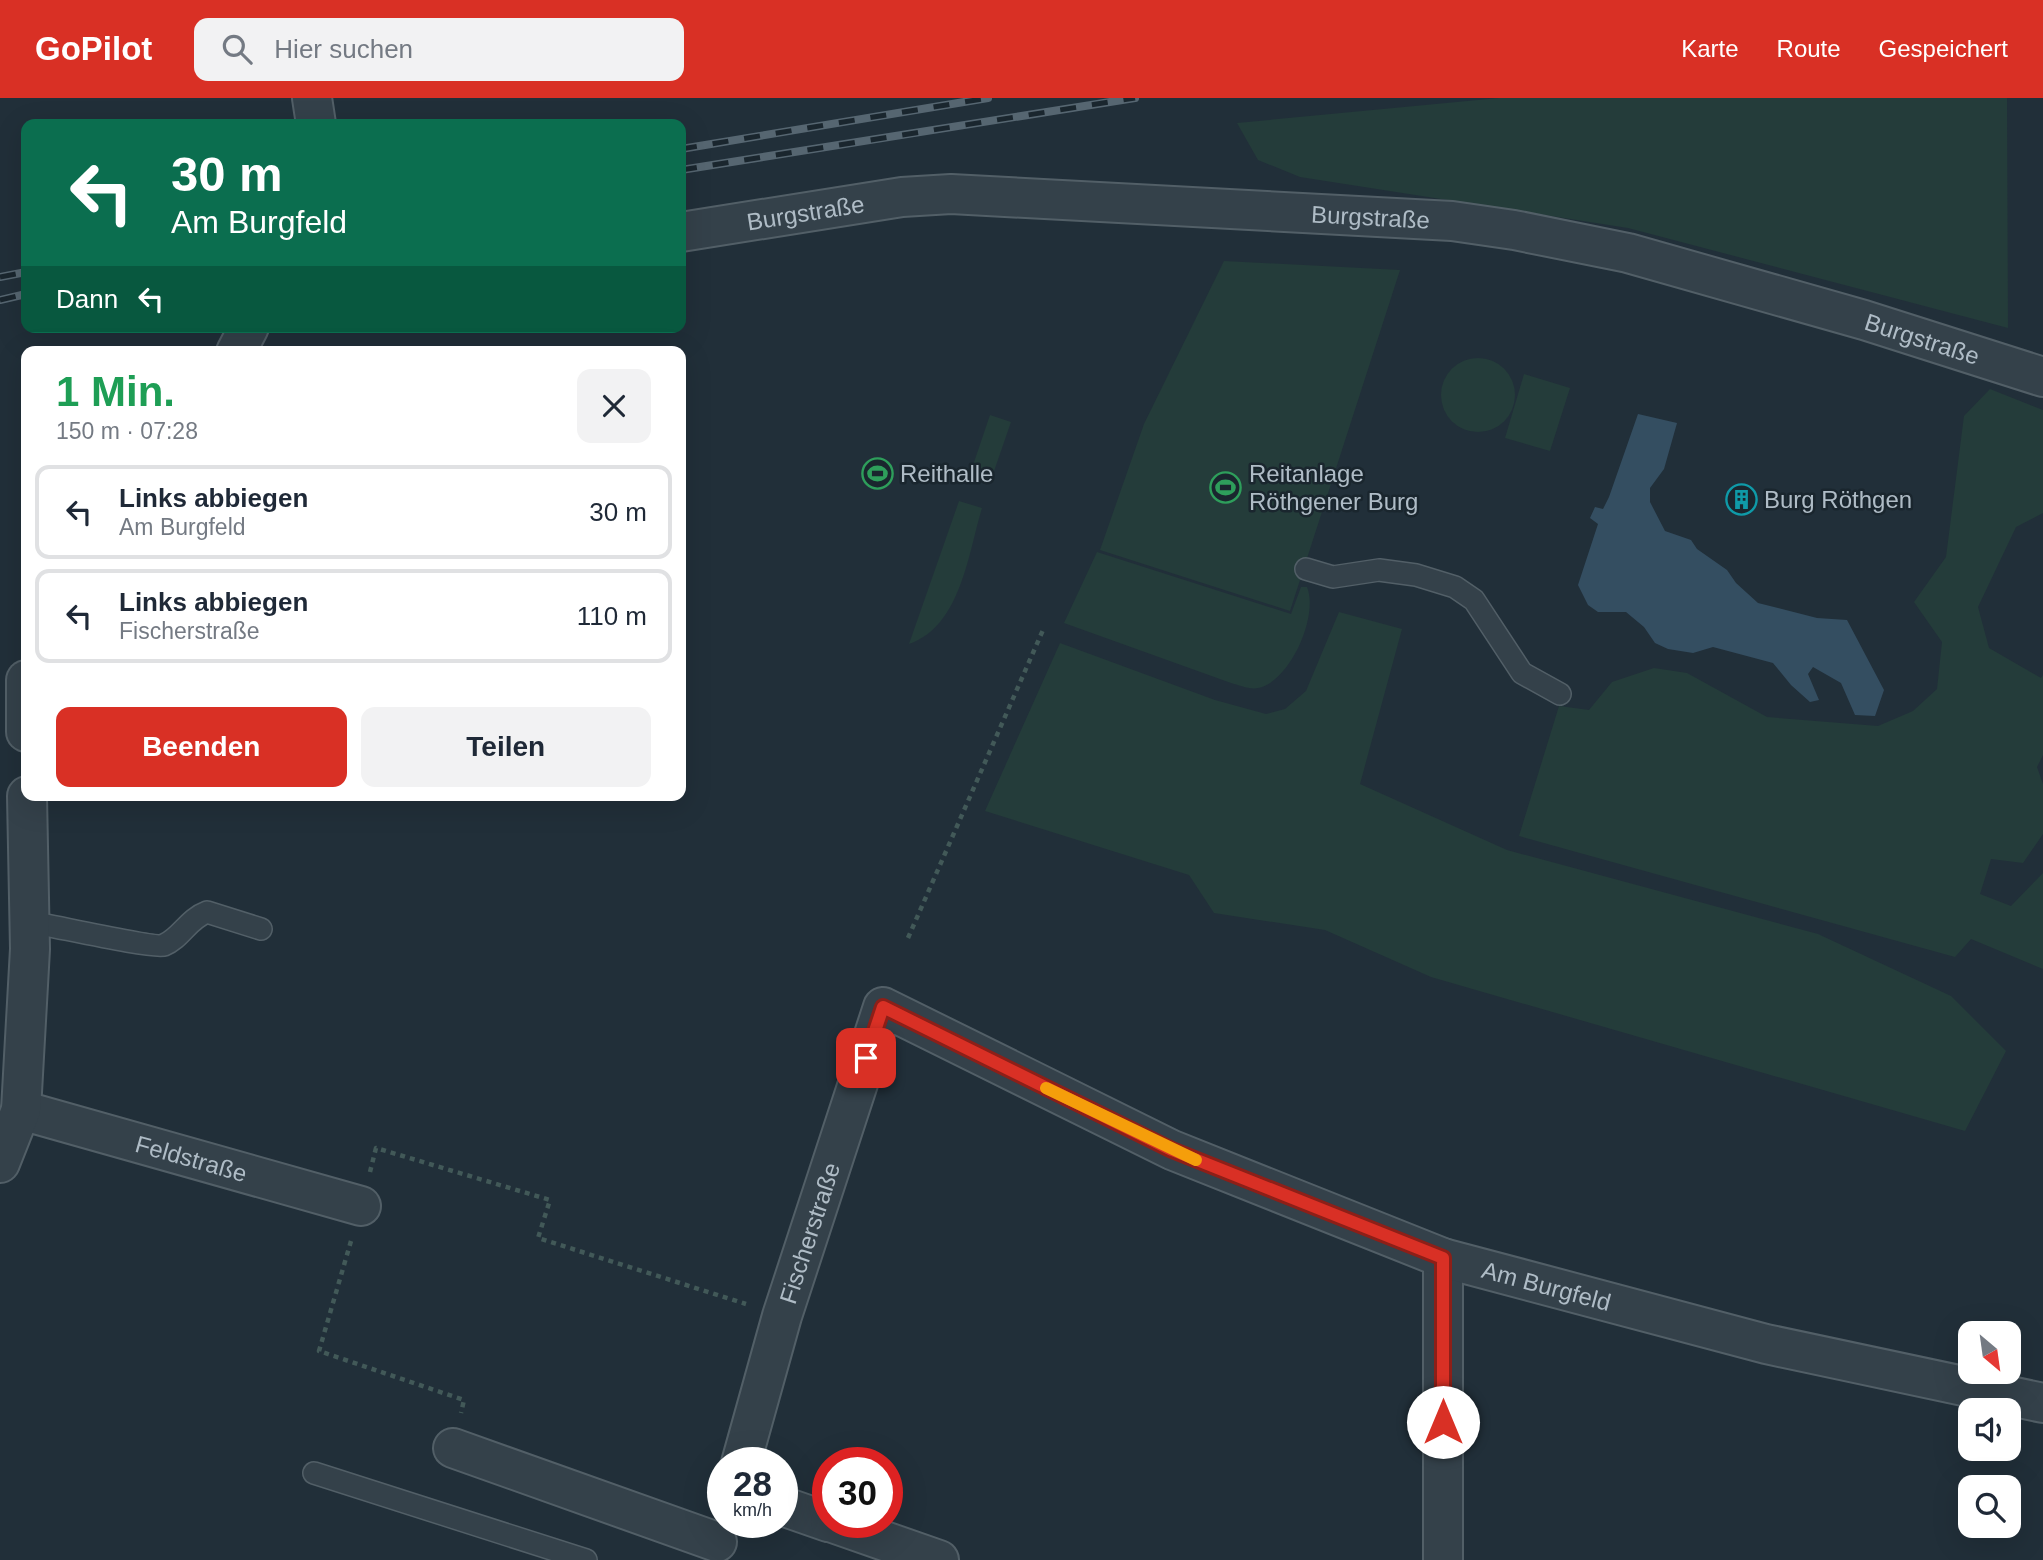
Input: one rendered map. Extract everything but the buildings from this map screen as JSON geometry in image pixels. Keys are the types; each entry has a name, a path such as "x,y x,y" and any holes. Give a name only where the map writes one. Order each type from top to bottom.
{"street":[{"path":"312,98 315,119"},
{"name":"Burgstraße","path":"686,231 890,199 951,194 1452,221 1628,253 1864,320 2043,377"},
{"path":"0,698 21,683"},
{"path":"0,1163 21,1110 29,922 27,801"},
{"name":"Am Burgfeld","path":"883,1007 1172,1150 1443,1258 1766,1344 2043,1403"},
{"name":"Fischerstraße","path":"745,1447 782,1316 883,1007"},
{"name":"Feldstraße","path":"21,1110 361,1206"},
{"path":"1443,1258 1443,1560"},
{"path":"453,1448 717,1541"},
{"path":"875,1538 939,1560"}],"lane":[{"path":"1306,569 1333,578 1380,570 1416,575 1455,587 1474,600 1522,673 1560,694"},
{"path":"29,922 76,928 152,947 171,941 185,925 207,912 261,929"},
{"path":"314,1473 586,1560"}],"path":[{"path":"908,938 1043,630"},
{"path":"453,1448 464,1400 319,1351 376,1148 550,1200 538,1238 782,1316"}],"green space":[{"path":"1499,98 2007,98 2008,328 1628,228 1300,177 1258,160 1237,123"},
{"name":"Reitanlage Röthgener Burg","path":"1224,261 1400,270 1290,611 1100,550 1144,424"},
{"path":"1478,358 1492,361 1504,369 1512,381 1515,395 1512,409 1504,421 1492,429 1478,432 1464,429 1452,421 1444,409 1441,395 1444,381 1452,369 1464,361"},
{"path":"1524,374 1570,388 1550,451 1505,438"},
{"path":"1990,389 2043,410 2043,513 2016,527 1978,607 1989,648 2041,678 2043,675 2043,755 2037,767 2043,784 2043,834 2023,863 1991,859 1980,894 2011,906 2043,873 2043,969 1971,939 1955,957 1519,836 1559,706 1589,710 1612,682 1654,668 1687,673 1767,717 1878,726 1913,711 1937,689 1942,642 1914,602 1946,557 1964,416"},
{"path":"990,415 1011,422 991,480 970,474"},
{"path":"959,501 982,508 960,586 940,622 926,635 909,644"},
{"path":"1097,552 1291,614 1301,587 1307,587 1310,599 1309,614 1299,646 1281,674 1270,683 1252,688 1231,683 1064,623"},
{"path":"1339,612 1402,629 1360,784 1507,850 1818,934 1951,996 2006,1051 1965,1131 1431,977 1325,930 1214,913 1189,875 985,811 1060,643 1215,700 1266,714 1285,709 1306,691"}],"water":[{"path":"1638,414 1677,423 1664,469 1650,488 1650,502 1665,531 1691,540 1697,549 1727,570 1736,583 1758,603 1817,618 1847,620 1884,690 1875,716 1855,715 1841,683 1813,667 1808,674 1819,700 1810,702 1773,663 1713,647 1693,653 1668,649 1655,643 1644,627 1626,612 1598,612 1588,605 1578,585 1598,524 1590,518 1595,507 1603,509 1609,497"}],"railway":[{"path":"686,148 988,98"},
{"path":"686,169 1135,98"},
{"path":"0,277 21,273"},
{"path":"0,300 21,295"}],"slow traffic":[{"path":"1046,1088 1196,1160"}],"place":[{"name":"Reithalle","path":"877,473"},
{"name":"Reitanlage Röthgener Burg","path":"1226,487"},
{"name":"Burg Röthgen","path":"1741,499"}],"route":[{"path":"866,1058 883,1007 1172,1150 1443,1258 1443,1422"}]}
